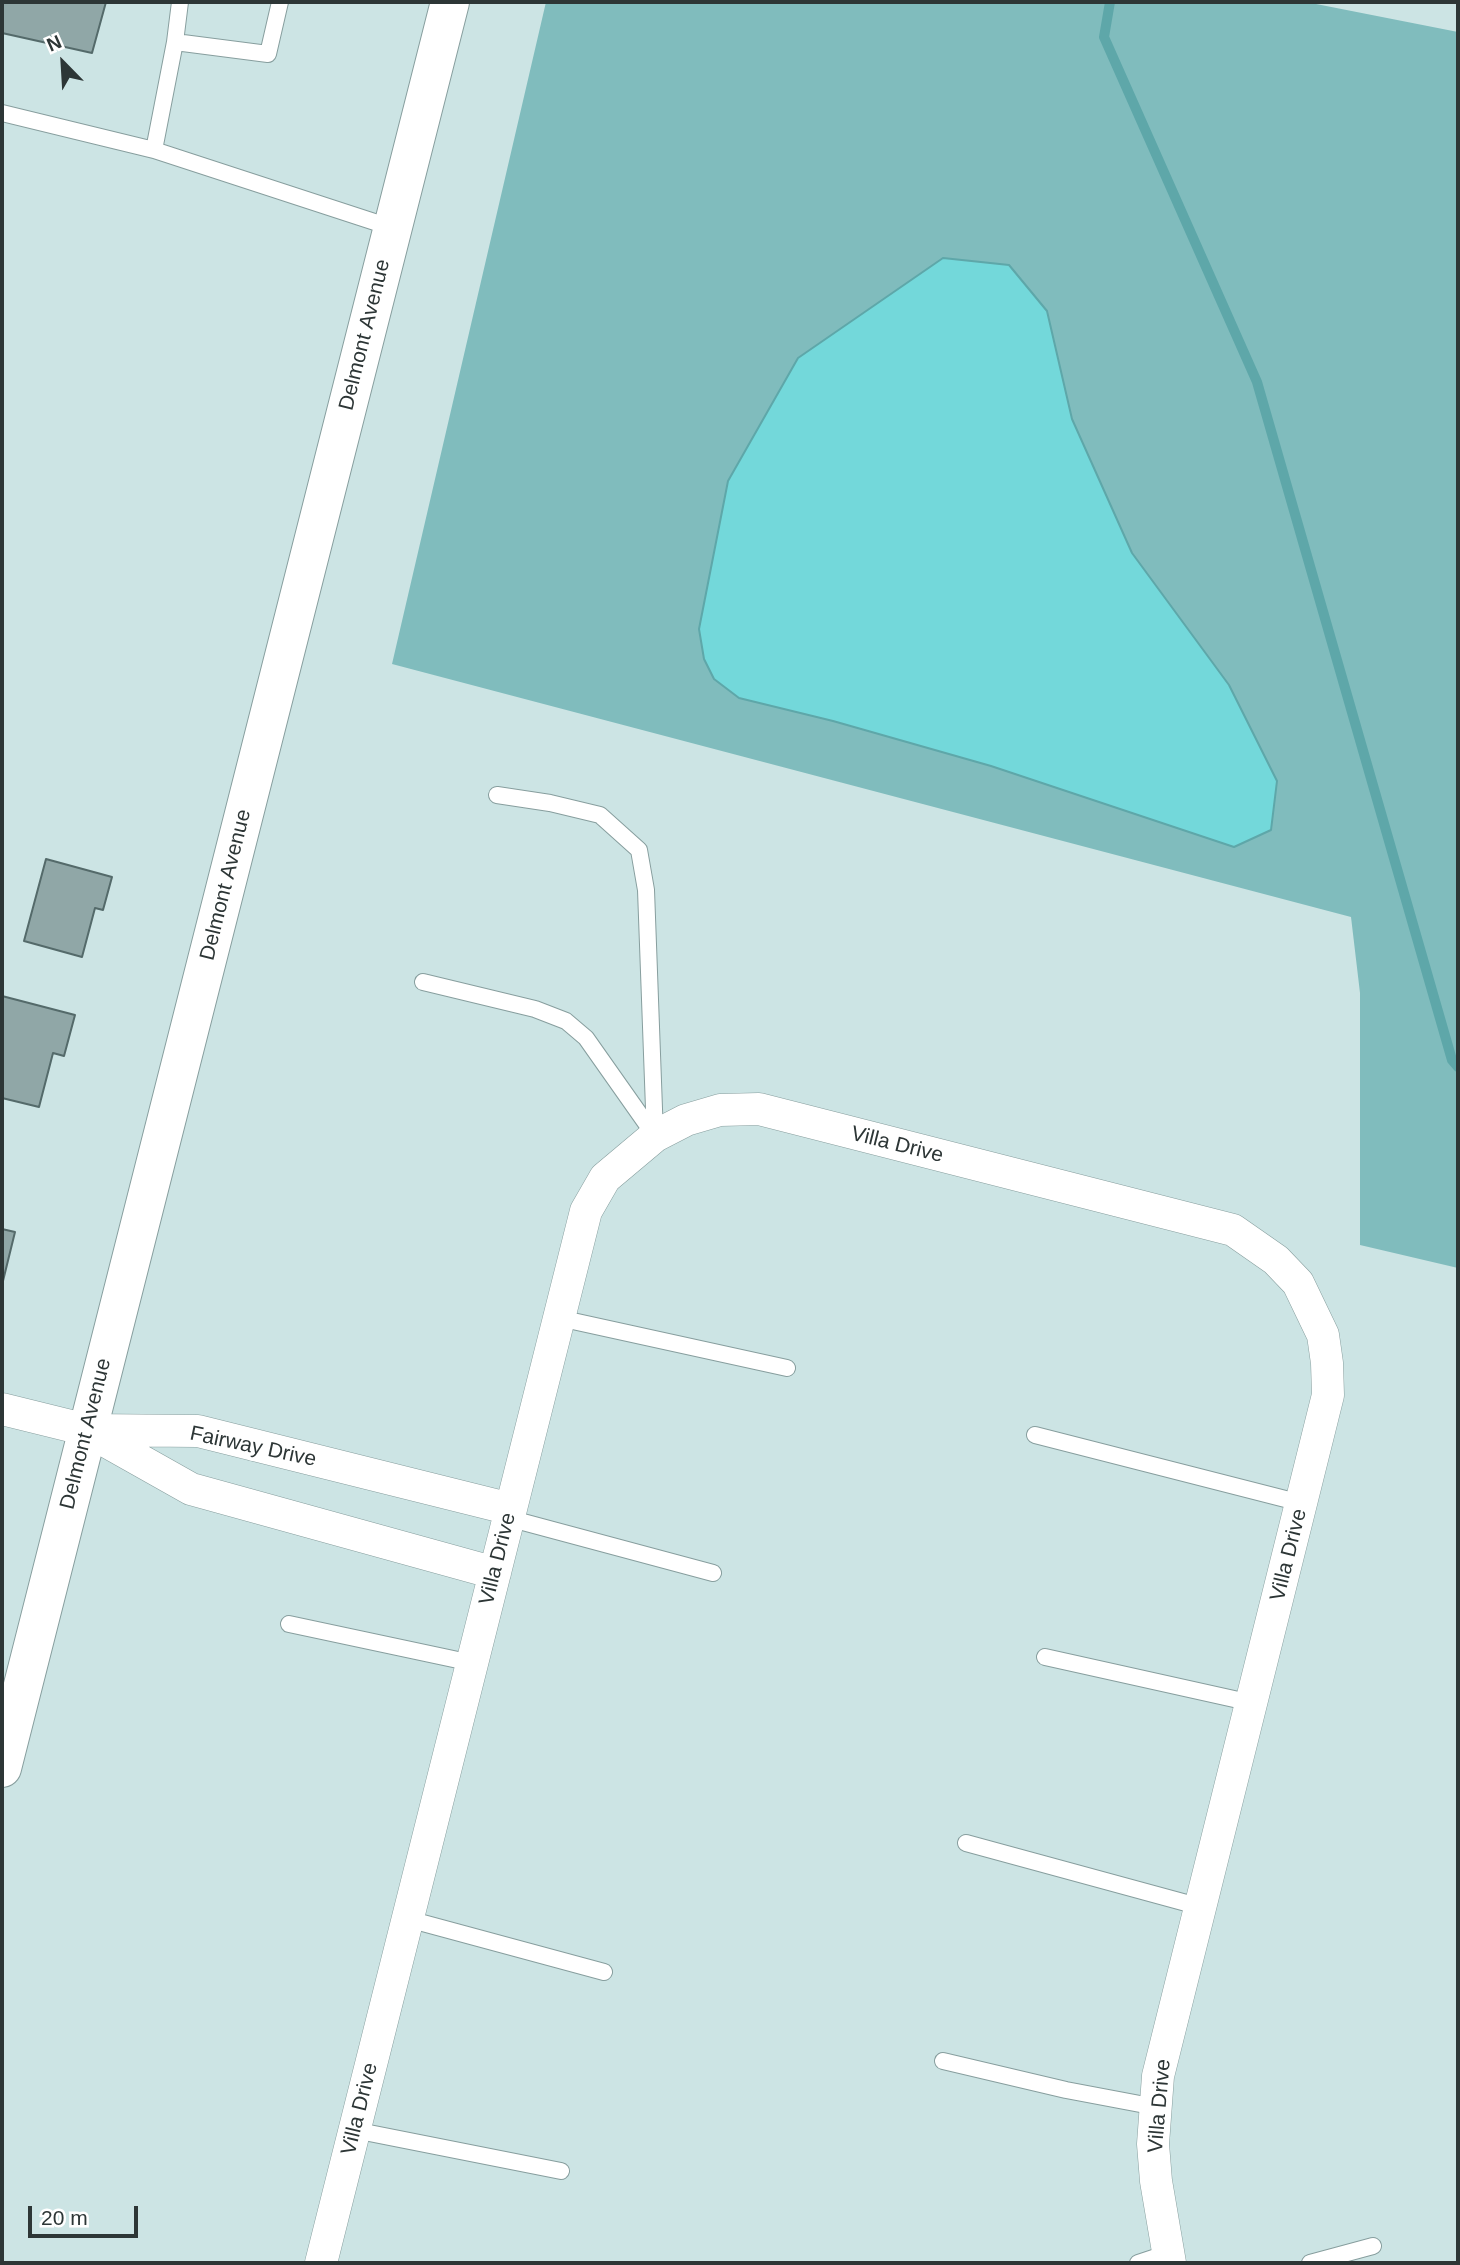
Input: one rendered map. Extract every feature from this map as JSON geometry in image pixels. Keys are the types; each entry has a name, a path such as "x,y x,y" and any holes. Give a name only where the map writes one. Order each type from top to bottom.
{"street":[{"name":"Delmont Avenue","path":"2,1768 450,2"},
{"name":"Villa Drive","path":"321,2263 586,1211 605,1178 655,1136 686,1120 720,1110 758,1110 1233,1230 1276,1259 1298,1283 1323,1335 1328,1395 1158,2076 1153,2144 1156,2181 1169,2258"},
{"path":"2,1409 87,1430 191,1489 495,1573"},
{"name":"Fairway Drive","path":"87,1430 198,1431 509,1514"}],"lane":[{"path":"154,150 180,2"},
{"path":"175,42 268,54 280,2"},
{"path":"2,113 154,150 393,228"},
{"path":"497,795 550,803 600,815 639,850 646,890 655,1136"},
{"path":"424,982 535,1009 566,1021 586,1038 655,1136"},
{"path":"559,1318 787,1368"},
{"path":"1035,1435 1301,1503"},
{"path":"509,1514 713,1573"},
{"path":"289,1624 472,1663"},
{"path":"1045,1657 1252,1703"},
{"path":"966,1843 1200,1907"},
{"path":"408,1919 604,1972"},
{"path":"943,2061 1066,2090 1156,2107"},
{"path":"354,2130 561,2171"},
{"path":"1310,2263 1373,2246"},
{"path":"1138,2263 1169,2258"}],"shaded area":[{"path":"546,2 1306,2 1458,32 1458,1268 1360,1245 1360,993 1351,917 392,664"},
{"path":"943,258 1009,265 1047,311 1072,419 1132,553 1229,685 1277,781 1271,830 1234,847 991,766 833,721 739,698 714,679 704,659 699,629 728,481 798,358"}],"building":[{"path":"2,2 106,2 92,53 2,33"},
{"path":"46,859 112,877 103,910 95,908 82,957 24,941"},
{"path":"2,996 75,1015 64,1056 53,1053 39,1107 2,1098"},
{"path":"2,1229 15,1232 2,1285"}],"waterway":[{"path":"1110,2 1104,37 1257,382 1452,1060 1458,1067"}]}
